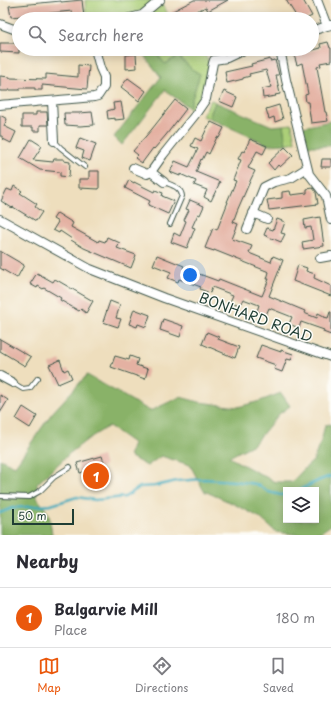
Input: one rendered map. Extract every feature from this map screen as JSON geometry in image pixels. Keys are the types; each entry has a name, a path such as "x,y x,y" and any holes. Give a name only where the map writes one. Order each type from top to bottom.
{"street":[{"path":"146,12 160,0"},
{"path":"317,0 329,26 319,28"},
{"path":"0,24 12,28"},
{"path":"0,106 98,96 104,87 104,77 97,56"},
{"path":"133,168 147,174 151,172 162,155 195,115 206,99 214,60 231,56"},
{"path":"281,56 307,168 309,174 326,196 331,220"},
{"path":"52,101 54,141"},
{"path":"247,228 264,187 274,182 291,178 307,168"},
{"path":"151,172 164,182"},
{"path":"253,213 267,219"},
{"name":"BONHARD ROAD","path":"0,218 90,269 164,298 331,357"},
{"path":"320,258 331,256"},
{"path":"0,376 13,383"}],"lane":[{"path":"54,141 85,167"},
{"path":"164,182 182,192 182,196 170,224"},
{"path":"13,383 23,389 30,388 38,378"},
{"path":"0,496 30,497 54,477 70,467"}],"green space":[{"path":"85,0 158,0 167,12 86,12"},
{"path":"144,56 159,56 165,64 178,56 193,70 200,74 189,108 165,90 122,145 114,137 161,77"},
{"path":"159,56 178,56 165,64"},
{"path":"178,56 206,56 210,63 204,88 194,111 189,108 200,74 193,70"},
{"path":"211,100 215,102 209,118 202,116"},
{"path":"215,102 272,126 283,125 286,144 269,145 209,118"},
{"path":"331,121 331,146 306,146 303,127"},
{"path":"292,124 295,142 286,144 283,125"},
{"path":"87,375 150,411 180,397 199,402 238,407 281,393 290,406 279,414 254,444 229,457 275,482 292,482 313,461 321,441 325,425 331,424 331,525 321,532 302,535 276,532 259,517 204,491 190,465 161,456 147,466 129,456 133,443 109,426 88,439 70,453 37,484 37,498 49,514 52,535 0,535 0,459 15,466 52,413"}],"building":[{"path":"82,0 83,12 12,12 11,17 9,6"},
{"path":"194,0 228,0 208,11 206,7 194,12 171,12"},
{"path":"286,0 303,0 310,12 294,12"},
{"path":"328,42 331,48 331,61 320,63 321,66 317,67 328,121 311,123 308,102 306,102 305,95 308,94 302,63 297,65 294,56 319,56 319,49 321,48 320,44"},
{"path":"0,43 12,43 12,53 0,52"},
{"path":"126,56 136,56 137,68 126,69"},
{"path":"270,59 270,61 275,60 279,75 276,75 280,94 263,98 262,89 271,87 266,70 249,74 250,76 243,79 227,83 225,72 252,66 251,64"},
{"path":"78,65 89,66 87,89 42,85 42,90 35,90 35,88 20,88 20,90 0,91 0,76 10,78 46,79 46,74 78,77"},
{"path":"128,78 146,91 139,101 121,87"},
{"path":"224,91 237,97 233,107 219,101"},
{"path":"175,100 186,109 142,163 135,158 138,155 133,151"},
{"path":"121,102 124,119 108,119 107,111 114,109 113,103"},
{"path":"279,105 283,119 275,122 274,117 269,119 266,109"},
{"path":"36,112 47,112 48,125 40,125 40,131 33,131 33,127 22,127 22,115 36,115"},
{"path":"92,112 94,125 65,125 64,113"},
{"path":"0,115 7,119 4,126 16,132 11,143 3,139 4,138 0,135"},
{"path":"211,122 224,128 219,138 217,137 209,154 206,152 202,160 201,159 196,172 220,182 211,201 204,197 207,190 194,185 196,181 180,174 180,176 170,172 175,161 189,167 198,149 191,146 195,138 201,141"},
{"path":"80,138 96,144 90,161 82,158 84,151 76,148"},
{"path":"31,139 42,146 33,160 53,162 54,159 64,159 64,161 70,162 69,177 60,176 60,172 40,170 20,158"},
{"path":"250,139 267,146 263,154 257,151 248,168 255,171 233,222 238,224 232,239 252,246 249,253 271,262 273,256 283,260 269,296 305,311 304,313 317,318 318,313 328,318 331,312 331,335 323,332 324,330 301,322 299,328 289,324 292,317 269,308 266,315 257,311 259,305 243,299 240,305 230,302 233,295 212,287 210,293 200,289 201,287 179,279 178,282 168,278 171,272 153,265 157,255 184,266 183,268 218,281 219,279 262,296 269,279 267,279 269,272 214,250 205,248 213,228 217,230 236,181 233,180 241,160 238,159 242,151 244,152"},
{"path":"285,147 293,155 280,167 278,165 274,170 268,163"},
{"path":"322,159 331,159 331,167 321,167"},
{"path":"89,171 99,171 99,189 79,188 79,179 89,179"},
{"path":"129,180 154,192 155,190 163,193 162,196 174,201 168,214 148,205 150,201 125,188"},
{"path":"14,186 22,191 20,193 37,204 35,207 42,212 36,221 1,201 7,189 12,191"},
{"path":"313,188 316,192 318,204 269,210 267,200 282,198 282,192 290,191 291,195 307,193 307,189"},
{"path":"190,200 204,206 200,215 198,214 192,227 195,228 187,248 171,242 174,233 180,236 186,221 184,220 189,210 186,209"},
{"path":"57,213 73,223 71,227 98,242 99,240 105,242 107,237 120,243 117,248 136,255 131,268 84,248 60,231 59,233 53,230 58,222 53,219"},
{"path":"320,217 324,246 303,249 302,242 313,240 311,227 305,228 304,220"},
{"path":"277,219 285,222 281,233 285,234 281,242 264,235 267,228 273,230"},
{"path":"0,251 24,265 17,278 0,268"},
{"path":"298,265 307,268 306,271 315,274 314,278 331,286 331,296 293,281"},
{"path":"37,273 53,282 55,279 93,301 86,313 81,309 79,311 60,300 61,298 44,288 43,289 38,286 37,288 30,284"},
{"path":"110,301 120,305 116,318 121,319 118,327 103,322"},
{"path":"134,309 150,315 146,327 138,324 137,327 129,324"},
{"path":"163,319 183,326 180,337 160,330"},
{"path":"207,332 219,337 218,339 239,347 235,358 202,344"},
{"path":"0,339 31,357 25,366 0,351"},
{"path":"261,345 281,352 281,350 293,354 291,360 287,359 282,372 274,369 276,365 256,358"},
{"path":"115,356 129,360 130,356 138,359 136,365 148,369 145,379 111,367"},
{"path":"60,360 64,371 68,369 72,378 58,384 49,365"},
{"path":"0,395 8,400 0,413"},
{"path":"23,407 37,416 30,428 16,419"},
{"path":"102,456 105,466 80,473 77,463"}],"waterway":[{"path":"305,487 331,476"},
{"path":"0,513 12,508 51,505 77,497 95,500 125,497 140,487 155,486 177,481 204,479 256,484 269,492 283,495"}],"place":[{"name":"Balgarvie Mill","path":"96,476"}]}
